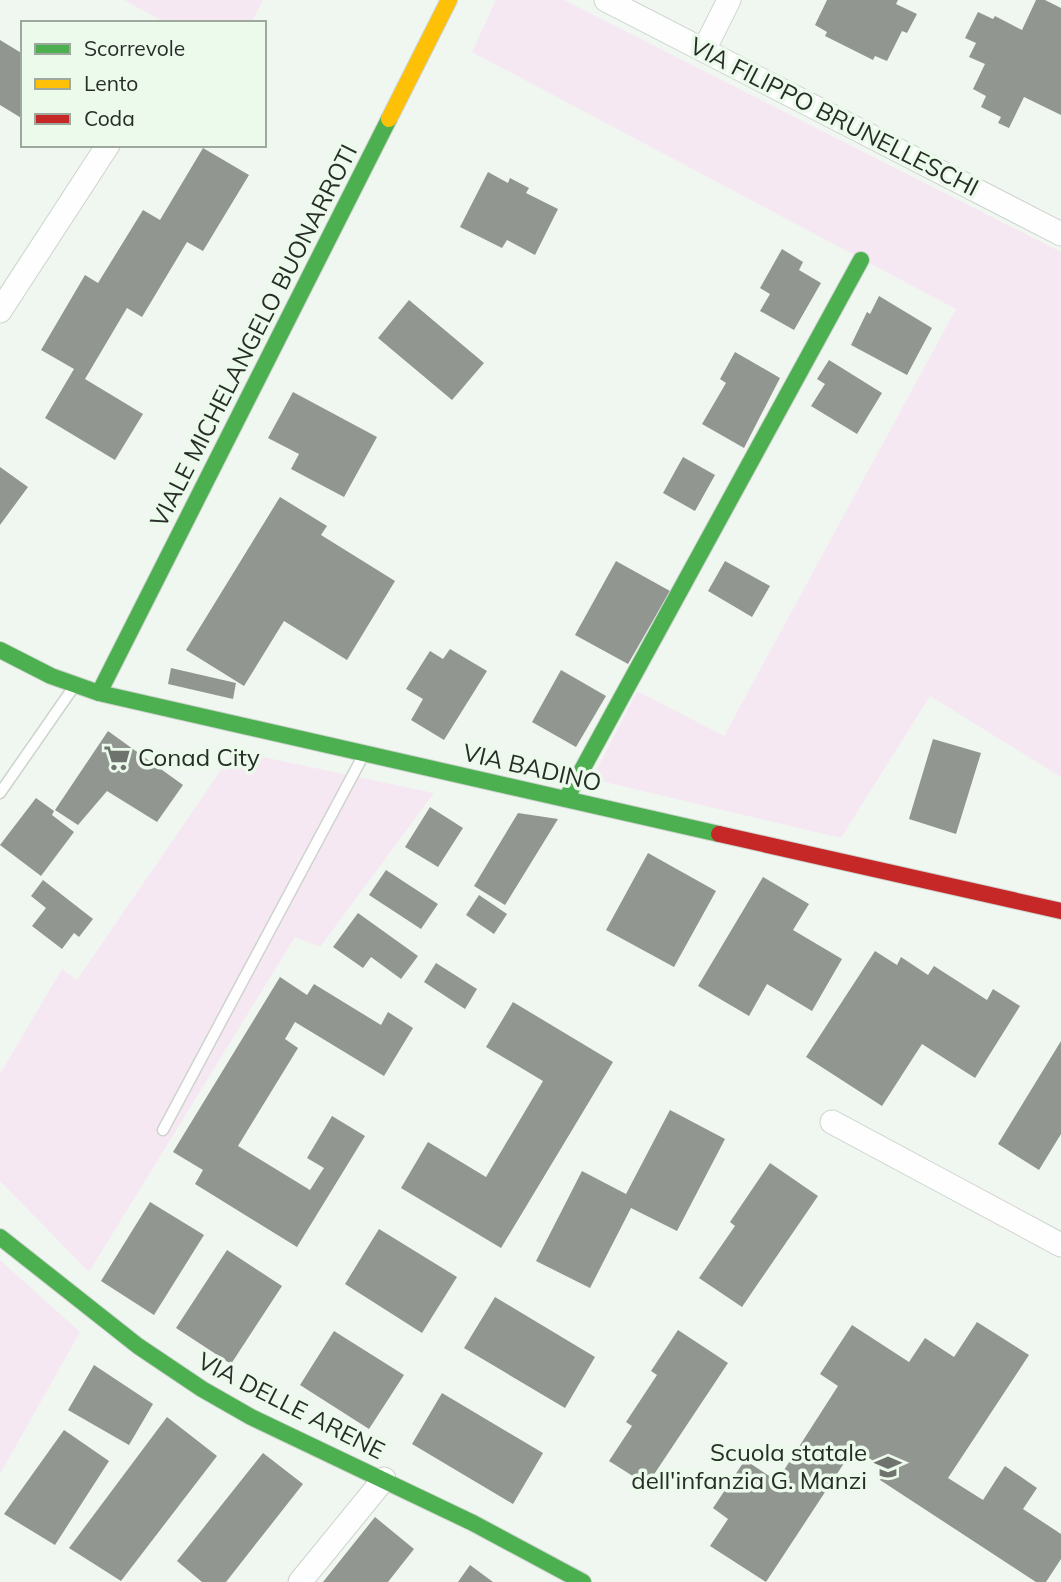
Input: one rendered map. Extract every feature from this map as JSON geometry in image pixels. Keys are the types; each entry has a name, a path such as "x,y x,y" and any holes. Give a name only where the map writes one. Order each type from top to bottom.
{"street":[{"name":"VIALE MICHELANGELO BUONARROTI","path":"99,693 449,0"},
{"name":"VIA FILIPPO BRUNELLESCHI","path":"606,0 1061,234"},
{"path":"704,50 729,0"},
{"path":"0,311 107,147"},
{"path":"566,799 861,260"},
{"name":"VIA BADINO","path":"0,650 40,671 99,693 1061,911"},
{"path":"832,1122 1061,1245"},
{"name":"VIA DELLE ARENE","path":"0,1237 138,1346 188,1381 251,1417 384,1479 583,1582"},
{"path":"300,1582 384,1479"}],"lane":[{"path":"0,793 75,685"},
{"path":"163,1130 364,754"}],"shaded area":[{"path":"124,0 263,0 252,21 162,21"},
{"path":"496,0 564,0 1061,252 1061,777 930,696 841,838 592,779 637,691 724,736 956,309 472,52"},
{"path":"234,751 434,793 320,947 295,937 89,1272 0,1181 0,1074 62,969 77,980"},
{"path":"0,1260 80,1332 0,1474"}],"building":[{"path":"827,0 898,0 896,4 917,14 907,33 902,31 887,61 875,56 873,60 825,36 827,32 815,25"},
{"path":"1036,0 1045,0 1061,8 1061,115 1024,97 1009,128 998,123 1001,117 981,107 986,96 973,89 985,64 969,57 976,43 965,38 978,12 993,19 995,16 1022,30"},
{"path":"0,40 21,53 21,118 0,105"},
{"path":"203,148 249,175 203,251 187,242 142,317 127,308 85,379 143,414 115,460 45,418 74,369 41,350 85,275 98,283 143,210 160,220"},
{"path":"488,172 508,183 510,178 529,188 526,193 558,209 535,255 507,240 502,248 460,227"},
{"path":"782,249 803,262 799,270 821,283 794,330 760,311 770,294 760,288"},
{"path":"879,296 932,328 907,375 851,345 867,312 870,314"},
{"path":"409,300 484,363 452,400 378,338"},
{"path":"735,352 780,378 744,448 702,424 726,383 720,379"},
{"path":"829,360 882,393 857,434 811,406 825,384 817,379"},
{"path":"293,392 377,437 344,497 291,469 299,454 268,438"},
{"path":"683,457 715,475 695,511 663,493"},
{"path":"0,467 28,487 0,525"},
{"path":"280,497 327,526 321,535 395,581 347,660 284,621 244,686 186,650"},
{"path":"616,561 670,591 628,664 575,635"},
{"path":"725,561 770,586 752,617 708,591"},
{"path":"450,649 487,671 444,740 411,720 423,699 406,689 430,651 443,659"},
{"path":"171,668 236,683 233,699 168,684"},
{"path":"561,670 606,696 576,747 532,722"},
{"name":"Conad City","path":"108,731 183,785 157,822 107,791 78,825 55,810"},
{"path":"933,739 981,753 956,834 909,819"},
{"path":"36,798 54,811 52,815 74,832 41,876 0,845"},
{"path":"430,807 463,828 438,867 405,847"},
{"path":"518,813 558,819 505,905 474,886"},
{"path":"648,853 716,891 674,967 606,930"},
{"path":"386,870 438,904 421,929 369,895"},
{"path":"763,877 809,904 793,930 842,959 812,1011 767,984 749,1016 698,986"},
{"path":"43,880 93,919 79,937 74,933 62,949 32,926 46,908 31,896"},
{"path":"479,895 507,914 494,934 466,915"},
{"path":"358,913 418,956 401,979 371,957 363,968 333,947"},
{"path":"875,951 897,965 901,957 928,975 934,966 987,1000 993,989 1020,1006 975,1078 922,1044 882,1106 806,1057"},
{"path":"436,963 477,989 465,1009 424,982"},
{"path":"280,977 307,995 314,984 381,1025 388,1012 413,1028 384,1076 295,1022 285,1039 298,1048 238,1146 310,1190 324,1168 307,1158 332,1116 365,1136 297,1247 195,1184 203,1170 173,1152"},
{"path":"513,1002 613,1062 501,1248 401,1188 428,1142 486,1177 543,1081 486,1047"},
{"path":"1061,1041 1061,1134 1039,1170 998,1144"},
{"path":"670,1110 725,1139 677,1231 631,1208 590,1288 536,1261 582,1171 626,1194"},
{"path":"770,1163 818,1196 742,1307 699,1278 735,1226 730,1222"},
{"path":"150,1202 204,1235 154,1315 101,1281"},
{"path":"379,1229 457,1277 422,1333 345,1284"},
{"path":"227,1250 282,1286 231,1364 176,1328"},
{"path":"495,1297 595,1357 565,1408 464,1348"},
{"path":"977,1322 1029,1355 948,1478 983,1500 1005,1466 1037,1488 1023,1509 1061,1534 1061,1559 1046,1582 1036,1582 880,1480 887,1470 854,1448 766,1582 710,1546 728,1519 713,1508 745,1460 777,1481 838,1386 820,1374 852,1325 909,1362 925,1338 954,1357"},
{"path":"678,1330 728,1363 647,1485 609,1461 632,1426 626,1422 657,1375 651,1371"},
{"path":"334,1331 404,1375 369,1429 300,1385"},
{"path":"94,1365 153,1404 129,1445 68,1410"},
{"path":"442,1393 543,1453 513,1504 412,1444"},
{"path":"167,1417 217,1456 121,1581 69,1548"},
{"path":"64,1430 109,1461 55,1545 4,1514"},
{"path":"263,1453 303,1484 226,1582 202,1582 177,1561"},
{"path":"375,1517 414,1549 388,1582 323,1582"},
{"path":"470,1565 493,1582 458,1582"}],"traffic: fast":[{"path":"99,693 389,119"},
{"path":"566,799 861,260"},
{"path":"0,650 51,676 99,693 719,834"},
{"path":"0,1237 138,1346 202,1389 251,1417 473,1523 583,1582"}],"traffic: slow":[{"path":"389,119 449,0"}],"traffic: jam":[{"path":"719,834 1061,911"}],"place":[{"name":"Conad City","path":"117,758"},
{"name":"Scuola statale dell'infanzia G. Manzi","path":"888,1467"}]}
